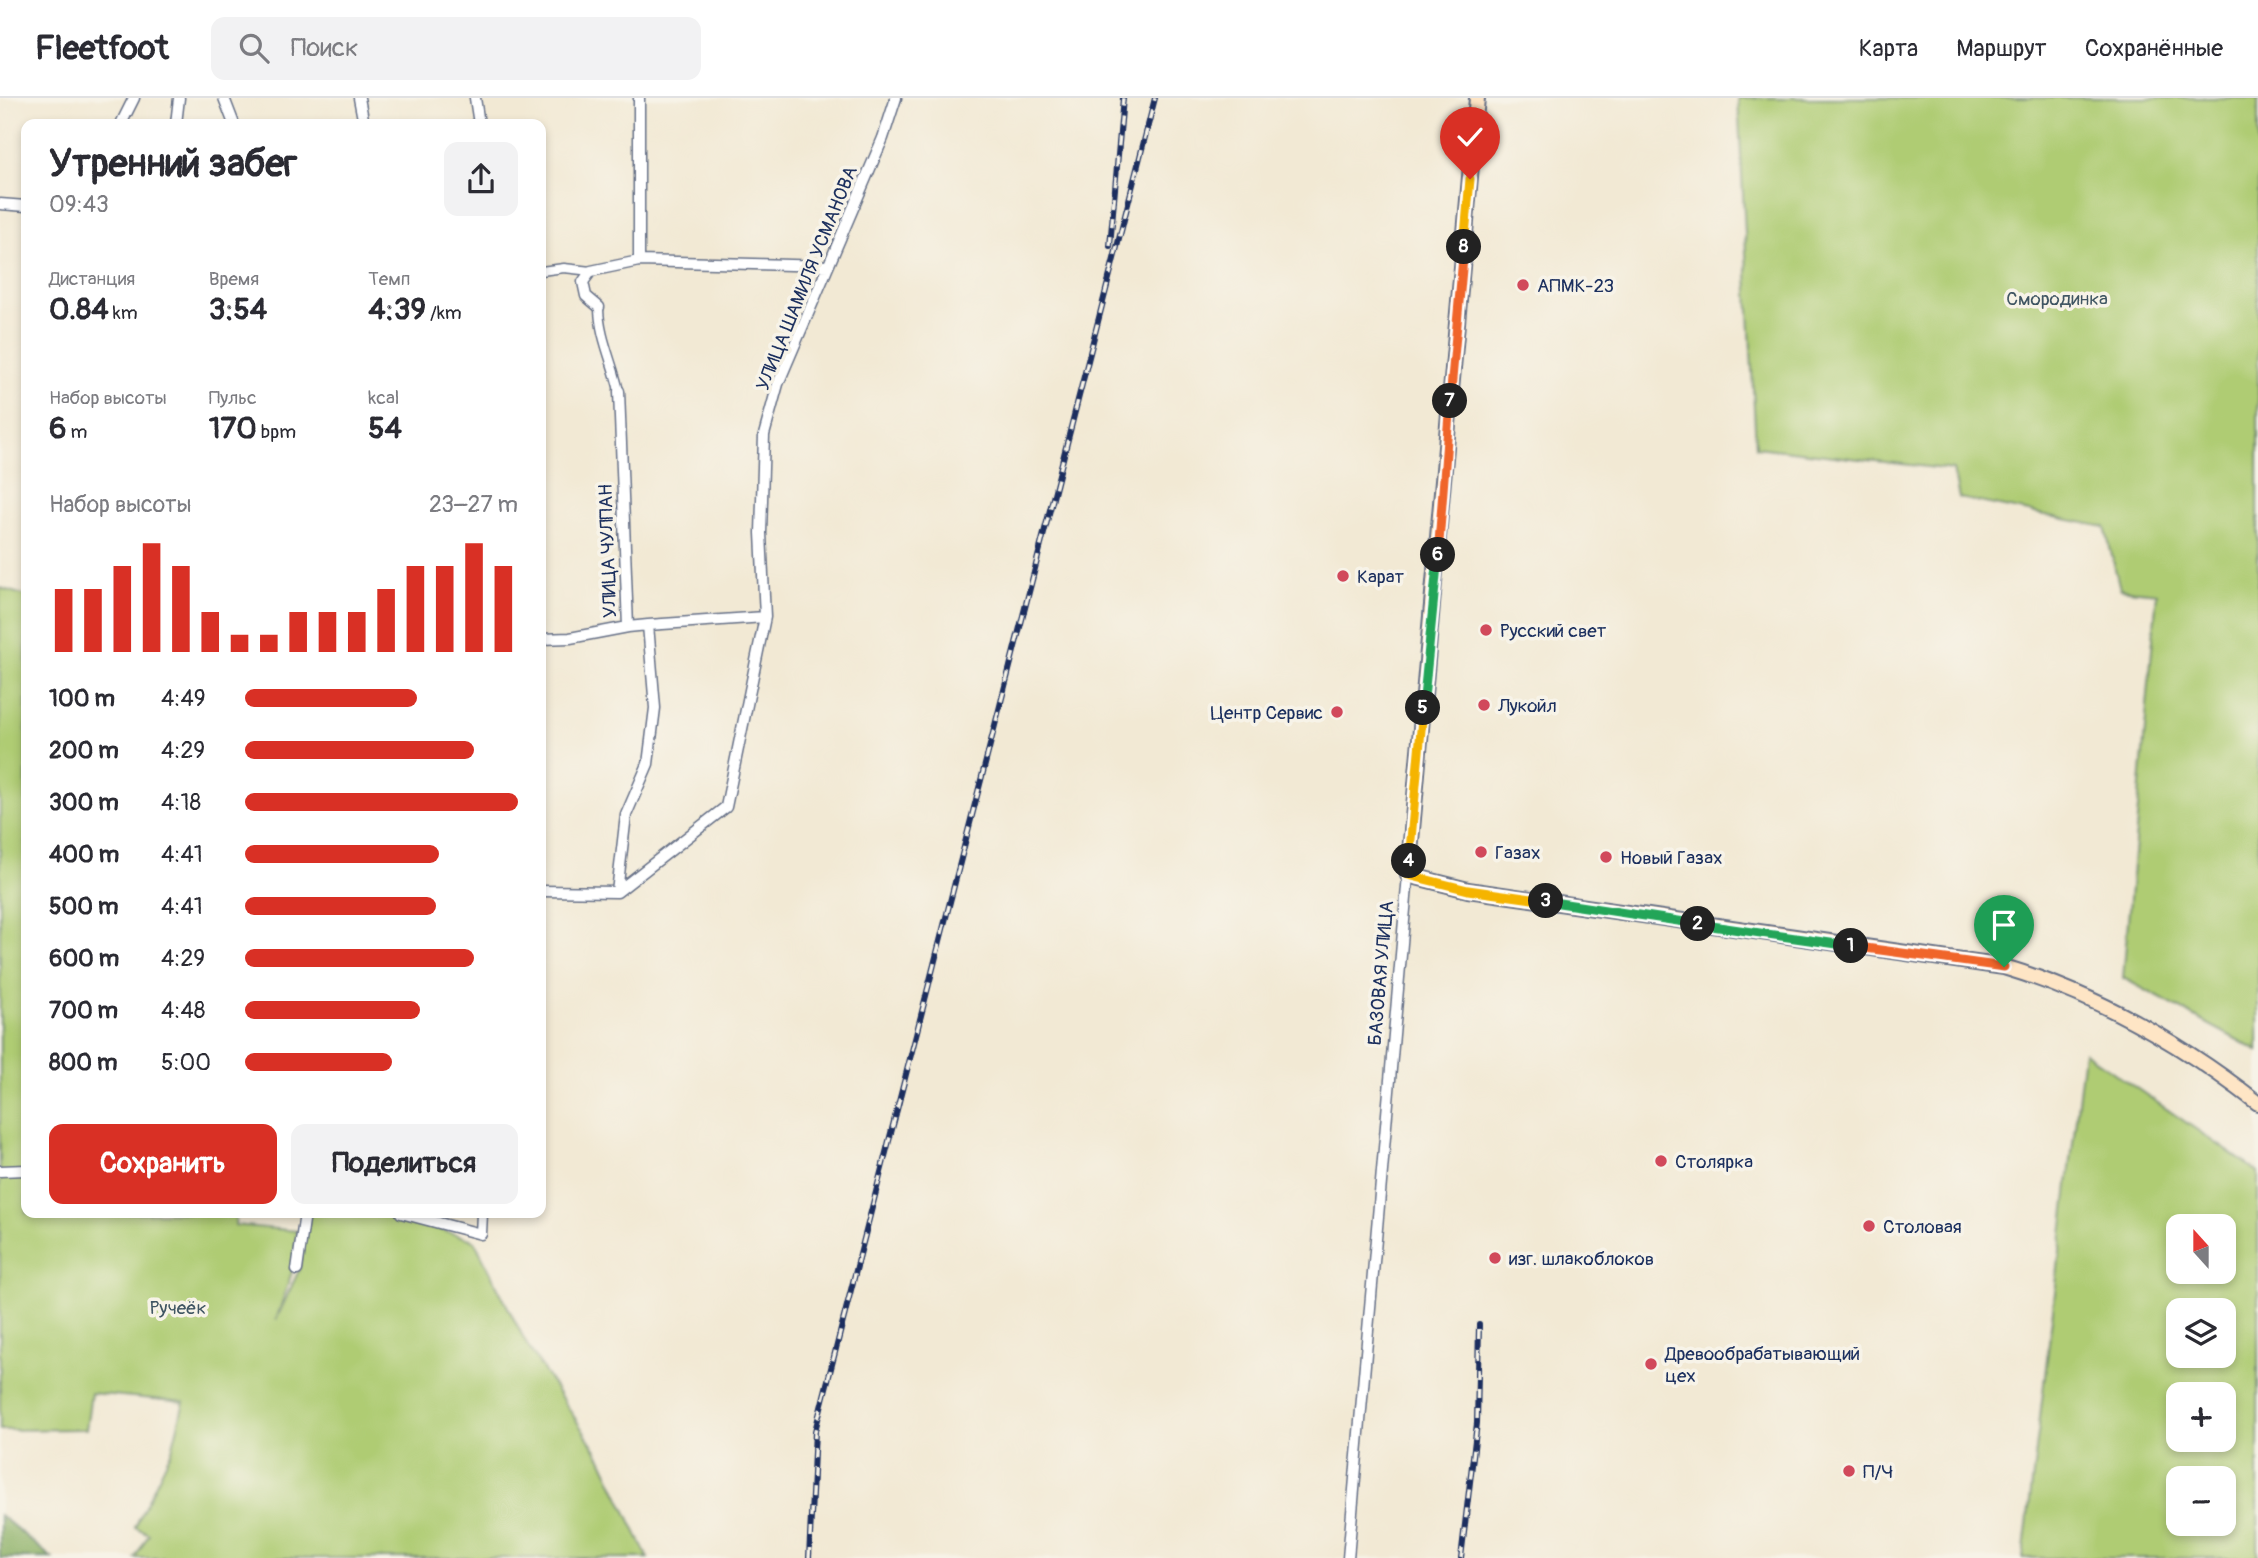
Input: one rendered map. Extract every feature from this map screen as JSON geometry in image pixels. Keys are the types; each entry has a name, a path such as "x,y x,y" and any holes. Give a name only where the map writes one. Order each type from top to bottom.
{"main road":[{"name":"БАЗОВАЯ УЛИЦА","path":"1408,875 1477,98"},
{"path":"1408,875 1468,890 2004,967 2043,979 2141,1023 2206,1062 2258,1103"}],"street":[{"path":"124,119 134,98"},
{"path":"177,119 179,98"},
{"path":"224,98 232,119"},
{"path":"359,98 363,119"},
{"path":"475,98 478,119"},
{"path":"639,98 639,261"},
{"name":"УЛИЦА ШАМИЛЯ УСМАНОВА","path":"617,892 726,807 765,617 761,533 764,435 778,384 883,138 896,98"},
{"path":"0,204 21,206"},
{"path":"546,270 564,268 591,271 639,261 828,266"},
{"path":"591,271 583,282 586,296 599,307 599,326 613,360 619,391"},
{"name":"УЛИЦА ЧУЛПАН","path":"617,892 626,815 648,764 655,708 648,625 628,627 619,391"},
{"path":"648,625 765,617"},
{"path":"546,639 570,638 628,627"},
{"name":"БАЗОВАЯ УЛИЦА","path":"1348,1558 1408,875"},
{"path":"546,891 617,892"},
{"path":"0,1171 21,1170"},
{"path":"297,1270 304,1218"},
{"path":"420,1218 481,1234 482,1218"}],"green space":[{"name":"Смородинка","path":"1738,98 2258,98 2258,1051 2123,978 2157,593 2120,589 2105,527 1959,498 1953,470 1756,447"},
{"name":"Ручеёк","path":"0,588 21,594 21,1218 236,1218 235,1225 297,1231 293,1269 276,1320 299,1270 308,1218 401,1218 474,1240 527,1345 601,1458 648,1558 135,1558 149,1534 135,1527 172,1450 184,1402 91,1393 86,1429 0,1430"},
{"path":"2084,1052 2258,1172 2258,1558 2023,1558"},
{"path":"0,1515 52,1558 0,1558"}],"railway":[{"path":"1110,246 1123,98"},
{"path":"809,1558 815,1431 1155,98"},
{"path":"1461,1558 1477,1423 1479,1325"}],"place":[{"name":"АПМК-23","path":"1523,285"},
{"name":"Карат","path":"1343,576"},
{"name":"Русский свет","path":"1486,630"},
{"name":"Лукойл","path":"1484,705"},
{"name":"Центр Сервис","path":"1337,712"},
{"name":"Газах","path":"1481,852"},
{"name":"Новый Газах","path":"1606,857"},
{"name":"Столярка","path":"1661,1161"},
{"name":"Столовая","path":"1869,1226"},
{"name":"изг. шлакоблоков","path":"1495,1258"},
{"name":"Древообрабатывающий цех","path":"1651,1364"},
{"name":"П/Ч","path":"1849,1471"}],"route":[{"path":"1470,179 1408,875 1468,890 2004,967"}]}
